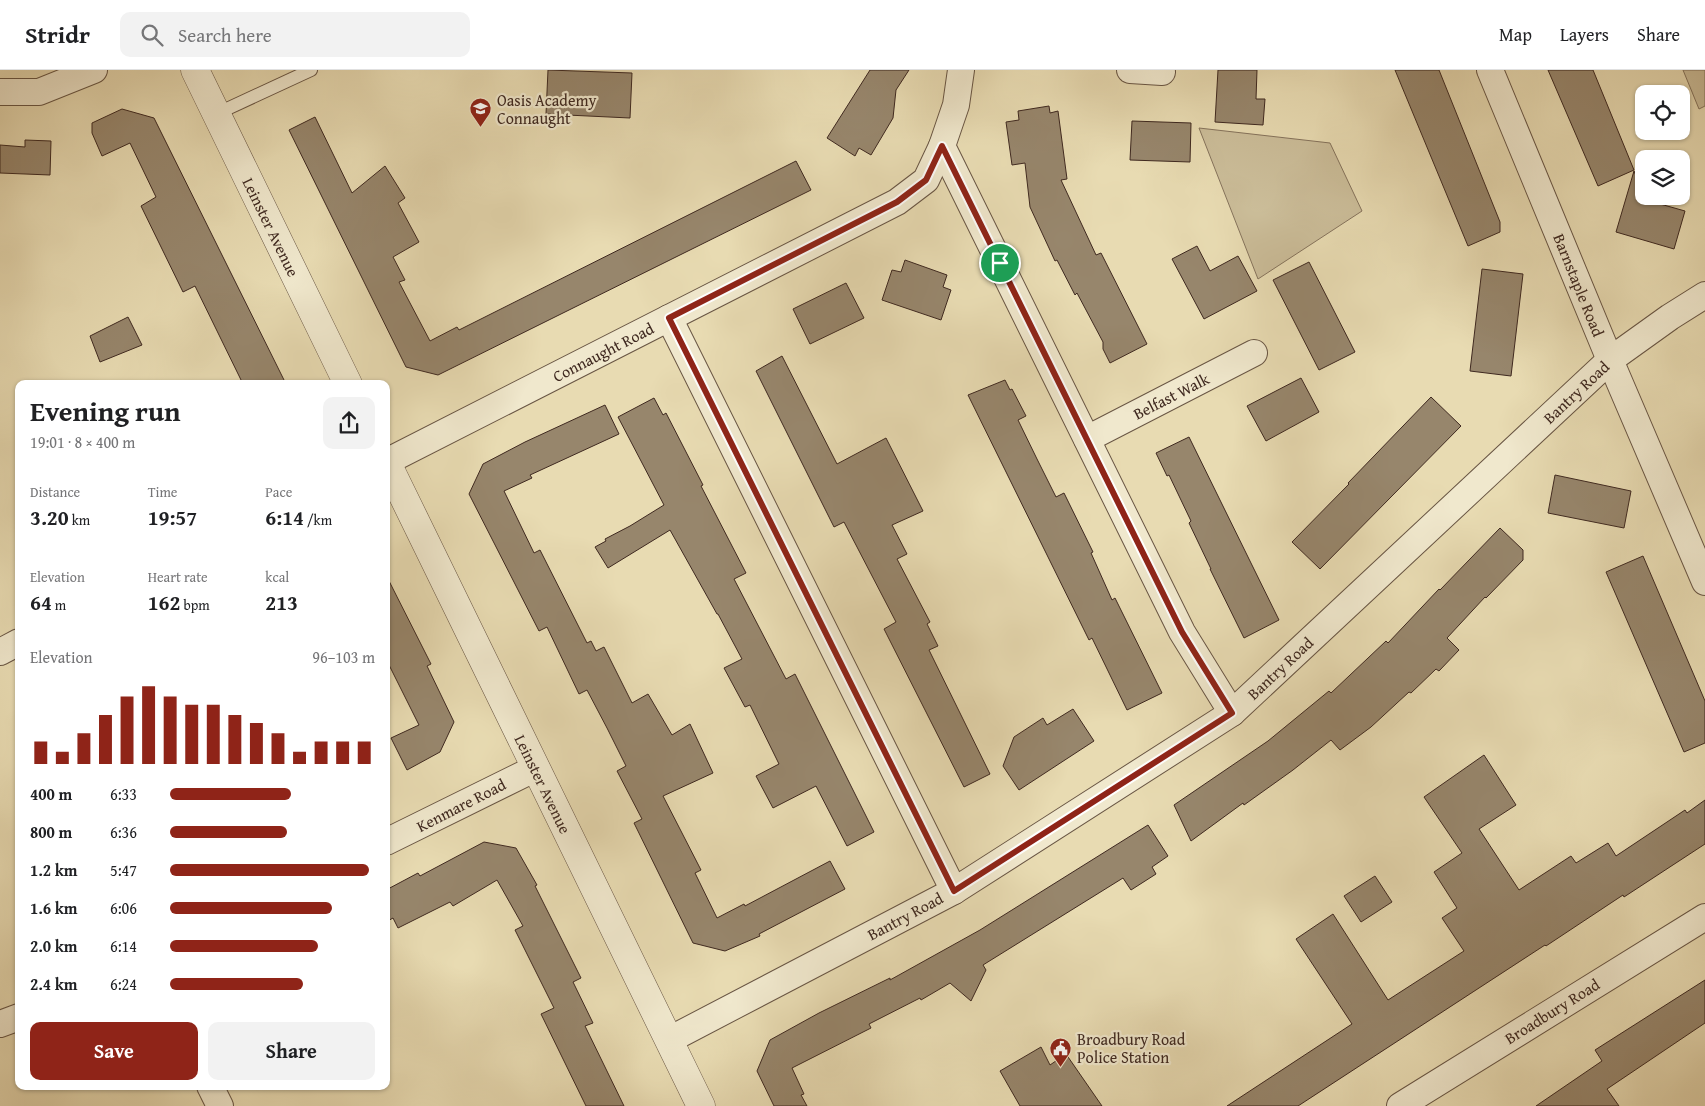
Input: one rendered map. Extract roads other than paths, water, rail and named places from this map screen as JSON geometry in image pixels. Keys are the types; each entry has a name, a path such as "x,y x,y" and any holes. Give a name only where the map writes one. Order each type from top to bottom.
{"street":[{"path":"0,92 39,92 94,70"},
{"name":"Leinster Avenue","path":"195,70 346,380"},
{"name":"Connaught Road","path":"390,460 897,202 926,180 942,146 956,104 961,70"},
{"path":"1130,70 1162,72"},
{"name":"Barnstaple Road","path":"1490,70 1610,360 1705,582"},
{"path":"942,146 1182,632 1232,713"},
{"name":"Bantry Road","path":"669,1040 954,891 1232,713 1610,360 1670,317 1705,295"},
{"path":"669,318 954,891"},
{"name":"Belfast Walk","path":"1087,439 1254,353"},
{"name":"Leinster Avenue","path":"390,470 701,1106"},
{"path":"0,652 15,644"},
{"name":"Kenmare Road","path":"390,840 536,768"},
{"name":"Broadbury Road","path":"1400,1106 1434,1097 1705,917"},
{"path":"0,1024 15,1018"},
{"path":"212,1090 220,1106"}],"lane":[{"path":"216,114 311,70"}],"place":[{"name":"Oasis Academy Connaught","path":"481,128"},
{"name":"Broadbury Road Police Station","path":"1061,1067"}]}
